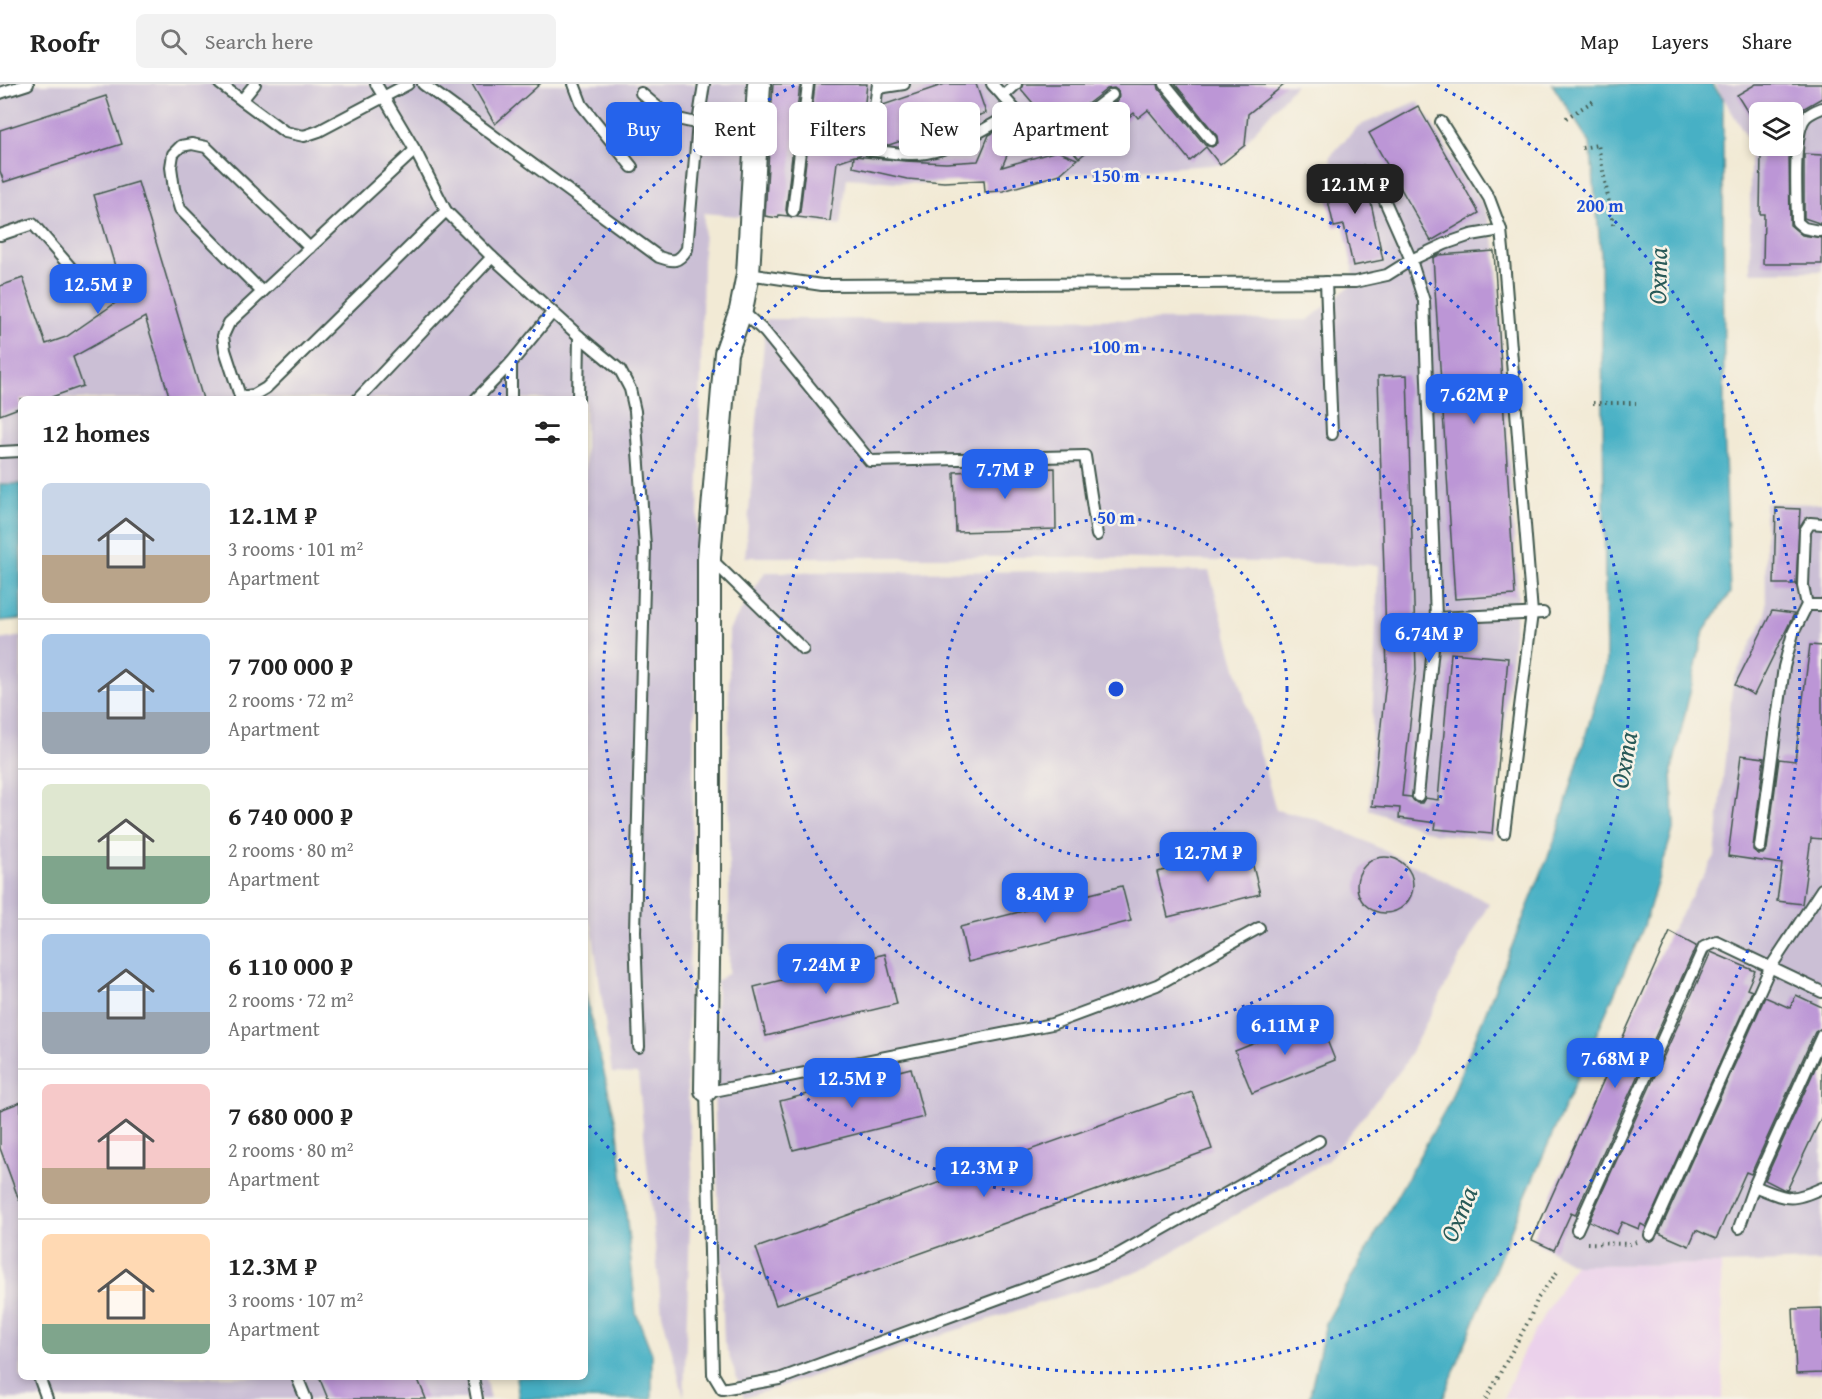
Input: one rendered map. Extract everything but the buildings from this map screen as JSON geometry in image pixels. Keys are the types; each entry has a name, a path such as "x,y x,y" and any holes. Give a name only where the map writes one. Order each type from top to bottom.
{"street":[{"path":"706,1090 710,558 726,353 741,310 748,274 759,84"}],"lane":[{"path":"0,93 28,84"},
{"path":"220,84 285,132 304,136 319,131 408,84"},
{"path":"242,100 255,84"},
{"path":"376,84 382,98 415,150 446,211 552,313 620,370 630,389 635,411 645,546 635,932 639,1047"},
{"path":"423,84 658,257 671,261 681,258 687,249 695,156"},
{"path":"574,84 582,105 632,167"},
{"path":"701,102 704,84"},
{"path":"793,211 808,84"},
{"path":"904,84 878,86 869,150 926,153 953,145 992,124"},
{"path":"992,84 1009,102"},
{"path":"1003,96 1016,84"},
{"path":"1165,84 1211,140"},
{"path":"641,93 663,112 678,120 694,122"},
{"path":"1103,102 1112,95"},
{"path":"1819,231 1804,228 1797,222 1798,144 1800,127 1807,115 1822,108"},
{"path":"1441,122 1489,198 1501,230 1538,614 1504,833"},
{"path":"262,292 180,209 171,167 173,154 181,146 192,144 206,147 310,248"},
{"path":"239,396 225,350 224,336 229,323 415,150"},
{"path":"1372,172 1411,260 1424,301 1436,618 1418,796"},
{"path":"247,396 266,388 446,211"},
{"path":"0,235 33,224 84,283"},
{"path":"748,274 822,285 1355,282 1387,275 1445,243 1471,235 1501,230"},
{"path":"361,396 492,257"},
{"path":"1326,282 1332,434"},
{"path":"741,310 765,332 870,461 1085,456 1097,535"},
{"path":"479,396 511,363 552,313"},
{"path":"578,396 579,336"},
{"path":"511,363 511,396"},
{"path":"0,452 18,451"},
{"path":"1760,847 1784,667 1793,633 1807,605 1803,586 1804,531 1810,523 1822,524"},
{"path":"710,558 803,650"},
{"path":"1807,605 1822,605"},
{"path":"1436,618 1538,614"},
{"path":"1650,1235 1770,968 1822,890"},
{"path":"1259,928 1157,984 1052,1024 714,1091 706,1090 713,1374 723,1389 779,1379 1117,1256 1319,1141"},
{"path":"1577,1230 1704,947 1717,942 1822,992"},
{"path":"1739,1228 1754,1186 1822,1035"},
{"path":"1754,1186 1785,1198 1800,1198 1822,1188"},
{"path":"40,1380 47,1399"},
{"path":"298,1380 306,1399"},
{"path":"474,1380 477,1399"}],"path":[{"path":"1566,118 1595,100"},
{"path":"1582,148 1598,146 1614,229"},
{"path":"1593,403 1636,403"},
{"path":"1577,1230 1588,1243 1630,1244 1650,1235"},
{"path":"1486,1399 1530,1320 1538,1298 1558,1271"}],"shaded area":[{"path":"0,84 1296,84 1226,164 922,184 847,178 841,225 704,213 687,1084 692,1169 684,1397 662,1314 638,1074 612,1073 592,927 588,918 588,396 18,396 18,483 0,483"},
{"path":"1715,84 1822,84 1822,271 1750,272 1750,156 1803,156 1803,102 1749,102 1749,140"},
{"path":"1418,101 1484,206 1496,249 1518,596 1493,839 1436,834 1369,810 1378,565 1062,557 745,557 766,319 1308,320 1355,282 1330,156 1358,126"},
{"path":"1765,503 1822,504 1822,1261 1574,1265 1532,1240 1670,932 1715,856 1733,680 1766,615"},
{"path":"1209,571 1276,810 1318,820 1489,903 1403,1067 1327,1161 1140,1271 744,1398 724,1342 714,1091 717,981 729,972 729,630 765,572"},
{"path":"18,637 18,1380 486,1380 490,1399 0,1399 0,640"},
{"path":"1721,1264 1723,1399 1503,1399 1525,1348 1574,1265"}],"water":[{"name":"Охта","path":"1552,84 1712,84 1723,98 1724,428 1730,593 1704,631 1672,770 1674,827 1644,926 1517,1215 1443,1399 1309,1399 1326,1323 1449,1103 1557,834 1606,665 1601,254 1590,143"},
{"path":"0,484 18,484 18,619 0,621"},
{"path":"588,1005 618,1132 636,1313 652,1354 652,1399 519,1399 516,1380 588,1380"}]}
